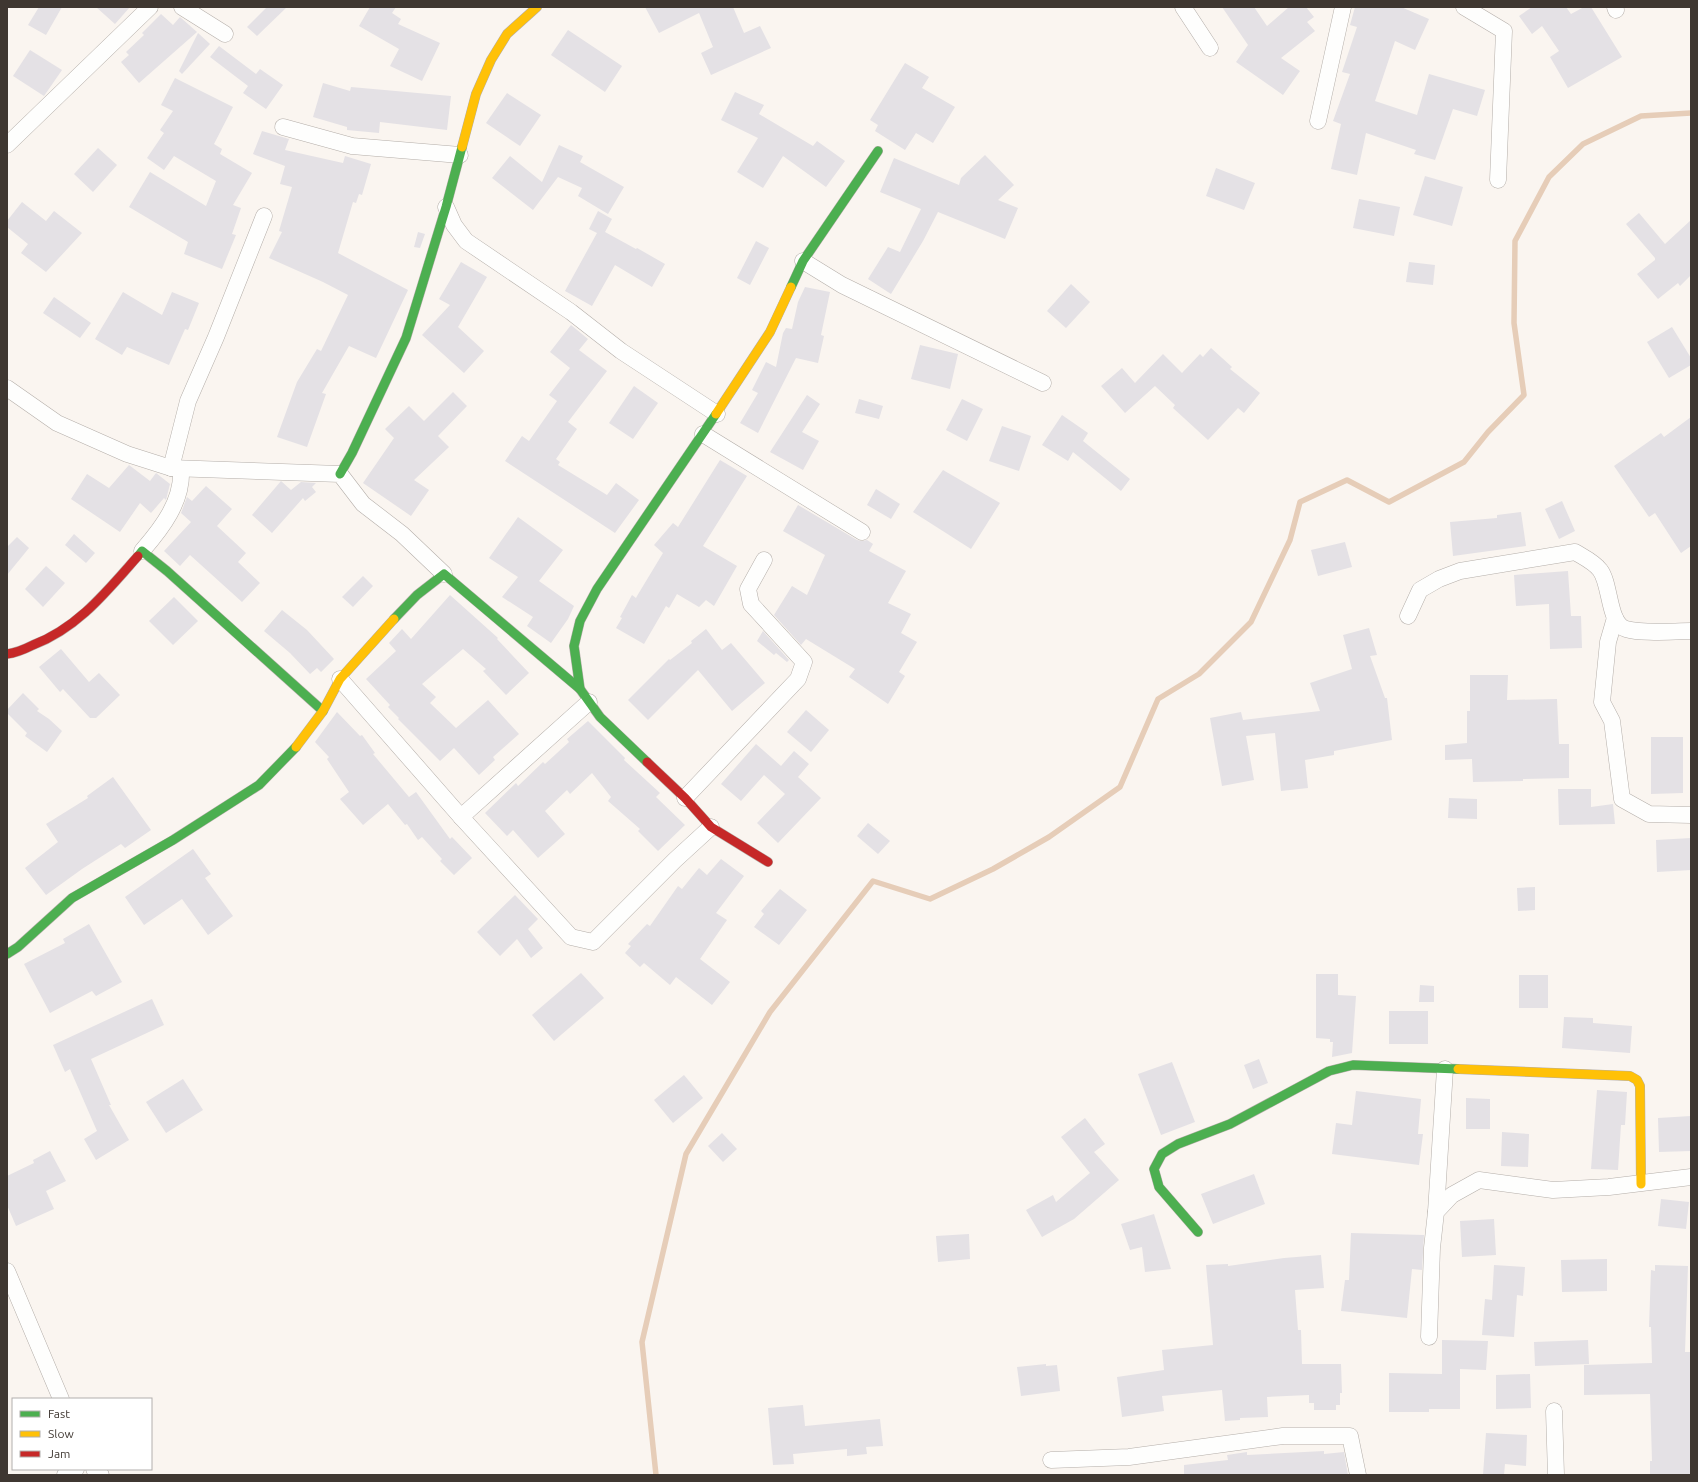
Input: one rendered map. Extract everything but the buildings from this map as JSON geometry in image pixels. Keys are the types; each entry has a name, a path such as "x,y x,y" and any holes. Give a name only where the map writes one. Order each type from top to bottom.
{"street":[{"path":"7,145 150,7"},
{"path":"182,7 225,34"},
{"path":"340,474 352,453 406,338 446,207 476,94 491,60 507,34 538,7"},
{"path":"1183,7 1210,48"},
{"path":"1318,122 1343,7"},
{"path":"1464,7 1504,31 1498,180"},
{"path":"283,127 352,146 460,154"},
{"path":"585,696 574,646 580,621 597,589 717,414 770,332 803,261 878,151"},
{"path":"446,207 454,225 466,241 571,312 621,351 717,414"},
{"path":"7,654 40,644 81,619 110,590 160,529 176,499 180,488 176,468 188,401 216,337 264,216"},
{"path":"803,261 842,285 1043,383"},
{"path":"7,388 57,423 127,454 176,468 340,474"},
{"path":"703,434 862,532"},
{"path":"340,474 363,504 402,534 444,574 585,696 600,717 685,798 712,827 768,862"},
{"path":"142,551 173,576 322,711"},
{"path":"1408,616 1420,590 1438,579 1460,571 1575,552 1592,562 1600,570 1607,587 1616,622 1625,629 1637,631 1691,631"},
{"path":"685,798 798,679 804,662 751,604 748,589 764,560"},
{"path":"7,954 18,947 72,898 173,840 259,785 292,752 322,711 340,679 352,664 392,620 418,595 444,574"},
{"path":"1615,618 1608,642 1602,702 1612,721 1622,799 1649,814 1691,815"},
{"path":"340,679 460,817 572,938 594,942 675,860 712,827"},
{"path":"460,817 585,696"},
{"path":"1198,1232 1160,1187 1154,1169 1162,1154 1178,1144 1230,1124 1329,1071 1353,1065 1630,1076 1637,1080 1640,1086 1641,1184"},
{"path":"1429,1337 1432,1248 1436,1212 1445,1069"},
{"path":"1436,1212 1452,1195 1479,1180 1553,1190 1641,1184 1691,1177"},
{"path":"7,1271 61,1398"},
{"path":"1554,1411 1556,1475"},
{"path":"1051,1460 1129,1457 1283,1436 1350,1436 1358,1475"},
{"path":"65,1475 74,1470"}],"waterway":[{"path":"656,1475 642,1342 686,1154 770,1012 873,881 930,899 993,869 1049,837 1120,787 1158,699 1199,674 1251,622 1290,540 1300,502 1347,480 1389,502 1464,462 1488,432 1524,395 1514,323 1515,241 1549,177 1583,144 1641,116 1691,113"}],"traffic: fast":[{"path":"340,474 352,453 406,338 446,207 462,147"},
{"path":"791,287 803,261 878,151"},
{"path":"647,762 600,717 580,689 574,646 580,621 597,589 716,414"},
{"path":"138,556 142,551 167,571 323,711"},
{"path":"394,619 417,595 444,574 580,689"},
{"path":"7,954 18,947 72,898 173,840 259,785 296,747"},
{"path":"1198,1232 1159,1187 1154,1169 1162,1154 1178,1144 1230,1124 1329,1071 1353,1065 1458,1069"}],"traffic: slow":[{"path":"462,147 476,94 491,60 507,34 537,7"},
{"path":"716,414 770,332 791,287"},
{"path":"296,747 323,711 340,679 394,619"},
{"path":"1458,1069 1630,1076 1637,1080 1640,1086 1641,1184"}],"traffic: jam":[{"path":"7,654 20,651 49,638 78,619 103,595 138,556"},
{"path":"647,762 685,798 711,827 768,862"}]}
